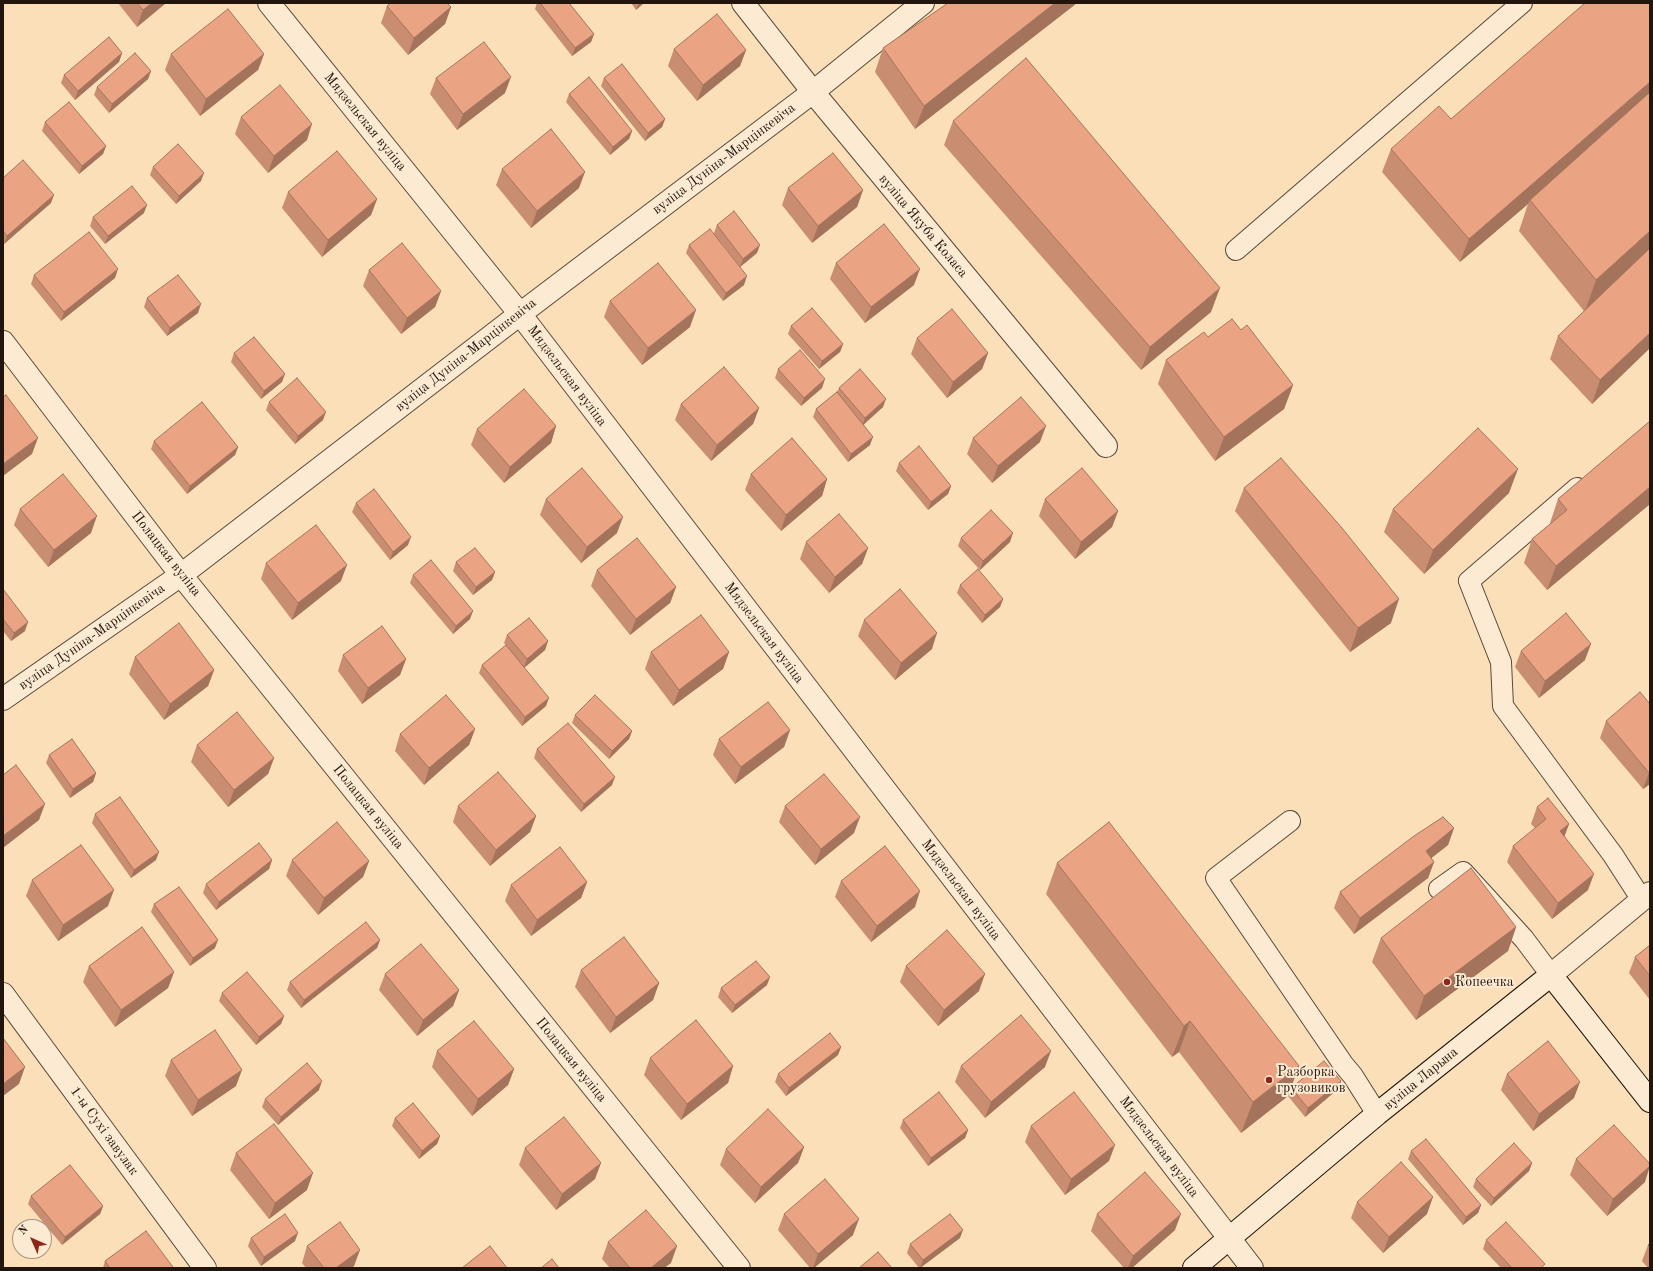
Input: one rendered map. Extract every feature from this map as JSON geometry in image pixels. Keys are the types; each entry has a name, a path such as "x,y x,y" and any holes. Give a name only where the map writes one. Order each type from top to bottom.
{"street":[{"name":"Мядзельская вуліца","path":"269,3 520,314 1252,1268"},
{"name":"вуліца Якуба Коласа","path":"743,3 813,92 1106,446"},
{"name":"вуліца Дуніна-Марцінкевіча","path":"3,699 181,575 520,314 813,92 923,3"},
{"name":"Полацкая вуліца","path":"3,342 181,575 739,1268"},
{"name":"вуліца Ларына","path":"1194,1268 1377,1114 1551,975 1646,896"},
{"path":"1551,975 1650,1101"},
{"name":"1-ы Сухі завулак","path":"3,994 205,1268"}],"lane":[{"path":"1236,250 1522,3"},
{"path":"1590,477 1469,581 1500,662 1503,706 1613,855 1646,896"},
{"path":"1290,821 1216,878 1343,1064 1353,1076 1377,1114"},
{"path":"1438,889 1463,872 1524,939 1551,975"}],"building":[{"path":"137,3 152,3 143,10"},
{"path":"391,3 447,3 451,7 414,38 387,6"},
{"path":"540,3 569,3 594,34 575,48"},
{"path":"948,3 1055,3 924,106 883,48"},
{"path":"1585,3 1650,3 1650,82 1469,239 1391,149 1439,106 1451,119"},
{"path":"228,9 264,54 206,99 171,54"},
{"path":"717,14 746,50 703,85 674,49"},
{"path":"109,37 122,53 78,91 64,75"},
{"path":"484,42 511,77 463,114 436,78"},
{"path":"135,53 151,71 112,104 97,87"},
{"path":"1026,58 1220,288 1150,347 953,121"},
{"path":"622,64 665,119 648,133 604,78"},
{"path":"589,77 632,131 613,147 569,94"},
{"path":"280,85 312,124 274,156 241,117"},
{"path":"1650,92 1650,231 1596,280 1530,200"},
{"path":"69,102 106,146 82,166 45,122"},
{"path":"551,129 585,172 537,211 502,169"},
{"path":"178,144 204,173 179,196 153,167"},
{"path":"337,151 377,199 328,240 288,192"},
{"path":"833,153 863,190 818,226 788,188"},
{"path":"23,160 54,195 7,236 3,231 3,178"},
{"path":"132,186 147,205 108,236 93,217"},
{"path":"734,211 760,245 743,259 717,225"},
{"path":"884,224 920,269 871,307 836,263"},
{"path":"710,229 747,276 726,293 689,245"},
{"path":"89,232 118,269 64,312 34,275"},
{"path":"402,243 441,291 407,318 369,270"},
{"path":"1650,248 1650,333 1600,380 1558,336"},
{"path":"658,263 696,310 648,348 610,301"},
{"path":"178,275 201,304 170,328 147,298"},
{"path":"812,308 843,344 822,361 791,326"},
{"path":"952,309 988,353 953,382 917,338"},
{"path":"1232,319 1241,330 1247,325 1293,385 1224,437 1166,360 1204,332 1208,337"},
{"path":"254,337 285,374 264,391 234,353"},
{"path":"800,350 825,379 804,398 778,369"},
{"path":"724,367 759,408 717,445 681,404"},
{"path":"860,369 886,399 865,418 839,388"},
{"path":"297,378 326,412 298,436 269,402"},
{"path":"524,389 556,426 510,467 477,429"},
{"path":"837,392 873,437 851,454 816,409"},
{"path":"6,395 38,438 3,464 3,397"},
{"path":"1021,397 1046,426 998,466 973,438"},
{"path":"202,402 238,447 190,486 154,441"},
{"path":"1650,421 1650,487 1556,566 1532,539 1567,510 1558,499"},
{"path":"1478,428 1518,469 1433,550 1393,509"},
{"path":"792,438 827,479 786,515 751,474"},
{"path":"919,446 951,486 931,502 899,463"},
{"path":"1281,458 1342,528 1399,599 1358,628 1244,488"},
{"path":"582,468 623,517 587,547 546,499"},
{"path":"1082,468 1118,511 1081,542 1045,499"},
{"path":"63,474 97,516 54,550 20,509"},
{"path":"374,489 411,537 393,552 356,503"},
{"path":"991,510 1013,533 983,561 961,538"},
{"path":"839,514 868,548 835,577 806,542"},
{"path":"316,525 347,565 298,603 266,563"},
{"path":"637,538 676,587 636,619 597,570"},
{"path":"475,548 495,572 476,587 456,562"},
{"path":"431,560 473,611 456,626 413,575"},
{"path":"978,569 1003,599 985,615 960,585"},
{"path":"3,589 28,622 14,633 3,619"},
{"path":"900,589 937,633 901,663 864,620"},
{"path":"1566,613 1591,644 1545,681 1521,651"},
{"path":"701,615 729,652 679,690 651,652"},
{"path":"529,618 548,641 527,659 507,635"},
{"path":"179,623 214,670 170,704 135,657"},
{"path":"382,626 406,659 368,688 343,655"},
{"path":"506,645 549,698 525,717 482,665"},
{"path":"1640,692 1650,704 1649,773 1606,721"},
{"path":"446,695 475,729 429,768 400,734"},
{"path":"595,695 632,731 612,751 575,715"},
{"path":"768,702 790,730 741,767 719,739"},
{"path":"237,712 274,758 234,790 197,745"},
{"path":"568,723 615,777 584,804 537,749"},
{"path":"72,739 96,773 73,789 49,755"},
{"path":"16,765 45,804 3,836 3,775"},
{"path":"498,772 536,816 496,850 458,806"},
{"path":"824,774 860,817 821,849 785,806"},
{"path":"120,797 159,852 134,870 95,814"},
{"path":"1548,798 1569,824 1560,831 1594,874 1558,903 1513,846 1546,819 1537,807"},
{"path":"1443,817 1454,828 1426,851 1434,862 1360,918 1340,892 1414,836"},
{"path":"337,822 369,861 324,898 292,860"},
{"path":"1109,822 1299,1066 1253,1102 1190,1021 1184,1026 1057,863"},
{"path":"259,843 272,860 219,902 206,884"},
{"path":"81,845 114,890 63,925 32,880"},
{"path":"885,846 920,891 877,926 841,881"},
{"path":"560,847 587,882 537,920 511,885"},
{"path":"1471,868 1516,927 1424,996 1381,938"},
{"path":"179,887 218,940 193,958 154,904"},
{"path":"366,922 380,940 304,1000 290,982"},
{"path":"142,927 174,972 121,1010 89,966"},
{"path":"947,930 985,974 944,1010 906,966"},
{"path":"624,937 659,983 616,1017 581,970"},
{"path":"421,944 459,990 423,1020 385,974"},
{"path":"1650,945 1650,976 1635,957"},
{"path":"756,961 770,977 735,1005 721,988"},
{"path":"247,972 284,1016 259,1037 222,993"},
{"path":"1021,1015 1051,1051 991,1102 961,1066"},
{"path":"696,1020 733,1066 687,1104 650,1058"},
{"path":"474,1021 514,1069 478,1099 437,1051"},
{"path":"215,1030 242,1070 198,1100 171,1060"},
{"path":"830,1033 841,1047 789,1088 778,1074"},
{"path":"3,1038 25,1067 3,1084"},
{"path":"1548,1041 1580,1082 1539,1114 1507,1074"},
{"path":"1324,1061 1341,1081 1308,1108 1291,1088"},
{"path":"307,1063 322,1081 281,1117 265,1099"},
{"path":"939,1092 968,1130 931,1158 903,1120"},
{"path":"1074,1092 1115,1145 1071,1179 1031,1126"},
{"path":"413,1103 440,1136 422,1151 395,1118"},
{"path":"768,1109 804,1147 761,1187 726,1149"},
{"path":"564,1117 601,1163 562,1194 525,1148"},
{"path":"274,1124 313,1173 275,1203 236,1153"},
{"path":"1614,1125 1650,1164 1650,1166 1613,1199 1576,1159"},
{"path":"1426,1139 1481,1205 1466,1217 1411,1151"},
{"path":"1514,1143 1532,1163 1494,1198 1476,1179"},
{"path":"1401,1162 1433,1197 1389,1237 1357,1202"},
{"path":"70,1165 103,1206 65,1237 52,1221 52,1219 50,1219 31,1196"},
{"path":"1145,1172 1181,1214 1133,1256 1097,1214"},
{"path":"825,1179 859,1219 818,1254 784,1214"},
{"path":"646,1210 677,1246 651,1268 630,1268 608,1242"},
{"path":"285,1214 298,1233 264,1257 251,1238"},
{"path":"950,1214 963,1230 923,1260 910,1244"},
{"path":"340,1222 360,1250 336,1268 324,1268 307,1246"},
{"path":"1506,1222 1545,1264 1541,1268 1512,1268 1486,1240"},
{"path":"146,1231 173,1267 110,1268 105,1261"},
{"path":"490,1246 507,1268 462,1268"},
{"path":"878,1252 892,1268 859,1268"},
{"path":"552,1259 559,1268 541,1268"}],"place":[{"name":"Копеечка","path":"1447,982"},
{"name":"Разборка грузовиков","path":"1269,1080"}]}
